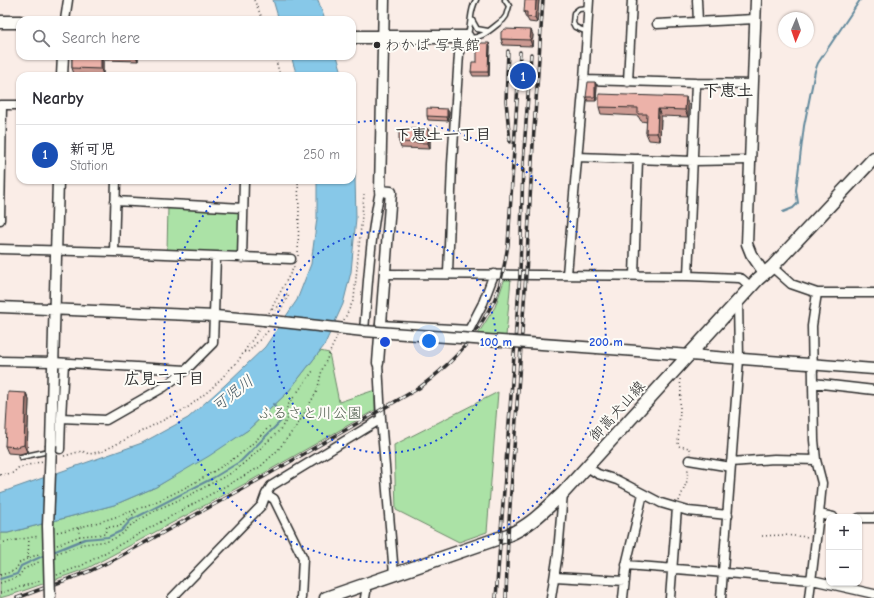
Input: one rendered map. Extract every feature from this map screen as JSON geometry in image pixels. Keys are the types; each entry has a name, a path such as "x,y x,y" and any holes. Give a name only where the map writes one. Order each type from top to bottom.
{"main road":[{"path":"0,22 16,22"},
{"path":"356,37 464,38"},
{"name":"御嵩犬山線","path":"326,598 365,583 515,532 534,521 588,467 751,287 874,159"}],"street":[{"path":"66,16 68,0"},
{"path":"364,331 375,214 380,191 384,0"},
{"path":"628,82 632,0"},
{"path":"697,0 698,22"},
{"path":"756,0 747,244 751,254 768,270 791,284 817,293 874,293"},
{"path":"567,274 584,80 588,4"},
{"path":"657,24 755,19"},
{"path":"448,273 452,164 464,38"},
{"path":"62,72 63,60"},
{"path":"584,80 753,84"},
{"path":"688,276 696,83"},
{"path":"0,220 1,105 16,105"},
{"path":"577,157 693,161 750,160"},
{"path":"634,275 638,159"},
{"path":"57,450 53,362 58,184"},
{"path":"114,252 116,184"},
{"path":"242,258 244,184"},
{"path":"380,191 391,192 378,363 381,419 394,574"},
{"path":"116,201 243,208"},
{"path":"0,249 216,256 295,261"},
{"path":"61,418 106,420 164,387 186,370 213,343 216,256"},
{"path":"384,274 448,273 688,276 739,278 751,287"},
{"path":"380,325 469,330 483,303 494,274"},
{"path":"809,598 822,483 816,460 814,440 812,365 812,326 817,293"},
{"path":"721,598 739,359 738,301"},
{"path":"0,306 215,316 364,331 874,370"},
{"path":"0,361 53,362 186,370"},
{"path":"50,598 48,526 61,418 64,363"},
{"path":"813,382 874,390"},
{"path":"172,598 262,505 271,486 381,419"},
{"path":"689,460 731,464 774,459 816,460"},
{"path":"588,467 598,474 617,480 661,503 677,508 728,516"},
{"path":"552,598 563,493"},
{"path":"266,494 274,499 303,558 301,598"},
{"path":"623,598 626,565 643,494"},
{"path":"670,598 677,508"},
{"path":"819,514 826,516"},
{"path":"862,518 874,518"},
{"path":"626,565 812,580 874,594"},
{"path":"555,577 625,581"},
{"path":"365,583 365,598"}],"lane":[{"path":"464,38 471,26 472,9 476,0"},
{"path":"464,38 480,37 506,16 509,6 506,0"},
{"path":"587,32 575,27 573,22 574,13 588,4"},
{"path":"471,16 477,29 488,31"},
{"path":"21,457 57,450"}],"path":[{"path":"254,0 261,16"},
{"path":"276,60 279,72"},
{"path":"57,450 82,451 89,454 103,451 187,408 211,389 238,361 260,330 295,261 300,210 298,184"},
{"path":"343,323 354,299 364,194"},
{"path":"54,576 81,566 260,467 278,450 298,424 317,391 322,370 337,336"},
{"path":"677,369 681,389 678,446 690,448 687,481 677,508"},
{"path":"52,555 81,545 109,541 121,535 131,525 233,472 278,431 288,418 286,410 288,405 313,371"},
{"path":"57,532 78,528 139,509 180,491 214,472 245,450 271,426"},
{"path":"0,475 13,473 18,468 47,460"},
{"path":"107,526 119,527 139,509"},
{"path":"57,545 80,536 105,534 107,526 105,520"},
{"path":"78,528 81,545"},
{"path":"0,543 43,535"},
{"path":"762,536 782,535 817,537"},
{"path":"28,558 29,538"},
{"path":"0,575 11,572 16,569 20,562 42,552"},
{"path":"0,583 18,576 24,569 41,561"},
{"path":"0,593 41,581"}],"green space":[{"path":"168,206 240,211 239,254 167,251"},
{"path":"505,278 511,278 506,336 478,334 495,307"},
{"name":"ふるさと川公園","path":"320,351 329,353 339,402 375,390 375,410 252,480 88,568 0,598 0,533 8,533 114,505 156,487 248,430 288,392"},
{"path":"498,392 487,532 459,542 396,510 394,445"}],"water":[{"path":"273,0 318,0 324,16 278,16"},
{"path":"292,60 338,60 342,72 296,72"},
{"name":"可児川","path":"317,184 355,184 356,218 351,272 343,304 324,346 288,392 248,430 209,456 156,487 114,505 8,533 0,533 0,493 142,443 188,418 265,347 297,300 311,264 317,218"}],"building":[{"path":"525,0 536,0 535,18 527,17 527,12 524,12"},
{"path":"505,29 531,30 530,40 501,39 501,32"},
{"path":"477,43 489,43 488,72 471,72 472,62 477,62"},
{"path":"72,60 101,60 101,69 72,68"},
{"path":"588,82 595,82 595,97 586,97"},
{"path":"599,94 686,97 685,110 658,109 657,133 646,133 647,114 638,114 638,108 599,107"},
{"path":"427,108 447,109 447,117 427,116"},
{"path":"428,129 428,143 399,142 399,130"},
{"path":"8,392 26,393 24,445 17,447 5,446"}],"waterway":[{"path":"783,212 793,208 798,203 796,190 804,126 815,71 818,63 860,0"},
{"path":"53,552 85,539 108,537 121,531 131,520 213,478 241,461 281,421 281,416 273,404"},
{"path":"0,579 17,574 21,566 45,555"}],"railway":[{"path":"506,598 508,535 543,0"},
{"path":"508,51 506,101 510,142"},
{"path":"17,598 90,571 115,559 244,488 419,388 457,355 472,337 493,304 503,271 508,245 520,52"},
{"path":"496,598 520,274 523,164 531,54"}],"place":[{"name":"わかば 写真館","path":"377,45"},
{"name":"新可児","path":"523,76"}],"district":[{"name":"下恵土","path":"728,90"},
{"name":"下恵土一丁目","path":"443,134"},
{"name":"広見二丁目","path":"164,378"}]}
